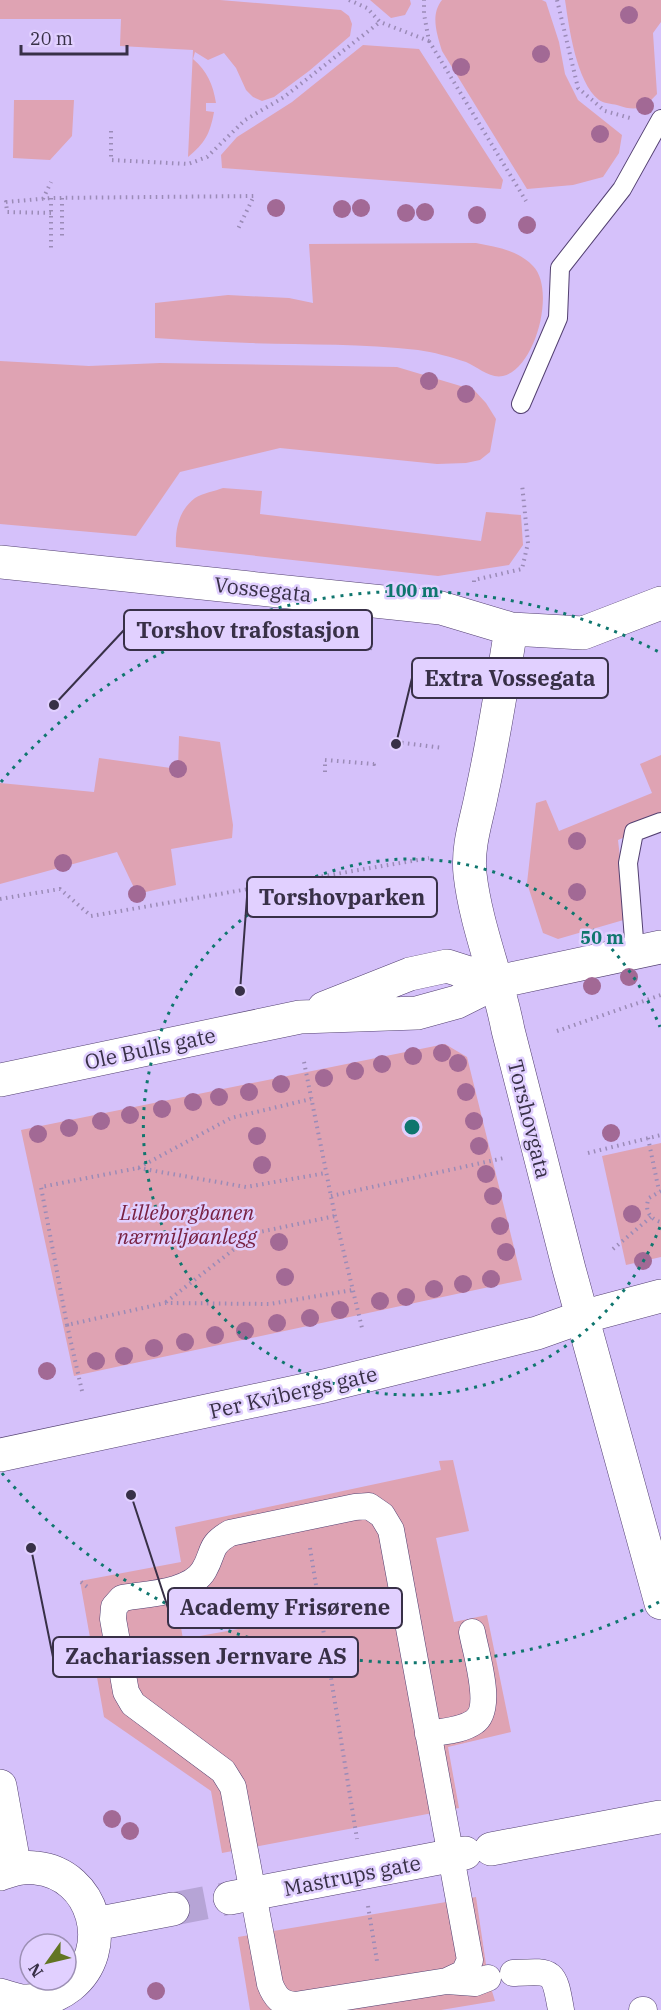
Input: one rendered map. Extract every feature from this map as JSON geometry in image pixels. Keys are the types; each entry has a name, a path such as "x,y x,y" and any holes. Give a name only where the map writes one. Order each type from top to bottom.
{"street":[{"name":"Vossegata","path":"0,562 441,608 511,629 583,633 661,603"},
{"name":"Torshovgata","path":"511,629 472,837 470,873 474,897 569,1269 661,1603"},
{"name":"Ole Bulls gate","path":"0,1080 300,1017 417,1013 458,1002 497,982 648,949"},
{"name":"Per Kvibergs gate","path":"0,1455 324,1386 537,1333 582,1317 661,1296"},
{"name":"Mastrups gate","path":"447,1981 464,1973 470,1960 469,1853 428,1734 391,1530 382,1515 369,1506 351,1508 230,1533 218,1540 204,1570 196,1581 182,1587 122,1598 114,1607 113,1619 126,1692 133,1704 223,1771 230,1780 236,1797 242,1896 270,1984 278,1999 286,2004 295,2005 447,1981 475,1983 500,1976 543,1972 548,1973 556,1982 561,2010"},
{"path":"428,1734 465,1727 476,1721 483,1711 484,1700 472,1632"},
{"path":"0,1786 7,1871 36,1868 56,1873 73,1884 86,1900 94,1924 95,1941 90,1962 79,1979 43,2005 0,1995"},
{"name":"Mastrups gate","path":"242,1896 660,1817"},
{"path":"94,1924 172,1909"}],"lane":[{"path":"521,404 558,318 560,268 622,189 660,122"},
{"path":"648,949 628,863 633,832 661,822"}],"path":[{"path":"349,0 367,8 380,22 429,42"},
{"path":"424,0 429,42 526,201"},
{"path":"557,0 578,88 605,111 660,122"},
{"path":"111,131 111,160 188,164 207,157 245,120 284,97 380,22"},
{"path":"43,199 51,182"},
{"path":"51,213 7,212 6,202 51,198 255,196 238,229"},
{"path":"51,198 51,252"},
{"path":"62,198 62,240"},
{"path":"473,587 474,580 522,569 528,543 522,484"},
{"path":"290,642 292,619"},
{"path":"370,650 371,628"},
{"path":"396,742 443,748"},
{"path":"325,772 325,760 374,764 374,760"},
{"path":"0,899 60,889 91,916 429,858"},
{"path":"557,1031 661,995"},
{"path":"304,1062 335,1216 362,1328"},
{"path":"82,1391 41,1187 138,1168 231,1118 311,1099"},
{"path":"588,1153 661,1135"},
{"path":"648,1138 660,1191 652,1194 647,1203 648,1213 661,1222"},
{"path":"331,1196 504,1158"},
{"path":"138,1168 246,1187 326,1173"},
{"path":"165,1303 255,1233 335,1216"},
{"path":"614,1250 651,1217"},
{"path":"67,1325 165,1303 270,1304 353,1290"},
{"path":"313,1567 382,1991"}],"green space":[{"path":"0,0 220,0 341,10 349,16 352,24 350,36 274,97 262,101 253,97 246,90 236,68 224,53 208,60 195,52 193,59 209,78 216,103 206,103 206,111 214,112 211,126 206,138 188,157 193,50 120,46 121,19 0,19"},
{"path":"370,0 410,0 411,4 405,15 391,18"},
{"path":"442,0 542,0 546,2 559,42 565,74 578,100 622,135 619,153 603,177 573,185 527,189 442,51 435,18"},
{"path":"565,0 661,0 661,22 653,33 657,94 648,103 635,109 605,103 591,92 579,68"},
{"path":"363,45 419,49 503,180 501,189 222,168 221,155 237,137 292,102"},
{"path":"14,100 74,100 72,136 50,160 13,158"},
{"path":"476,243 507,250 521,256 533,266 540,277 543,292 542,309 533,344 525,359 515,370 503,376 489,374 454,358 418,350 355,345 238,343 155,338 155,303 228,295 289,298 313,303 309,244"},
{"path":"0,361 89,366 160,363 397,367 474,390 496,419 490,452 480,460 466,463 437,464 280,448 180,472 136,536 0,524"},
{"path":"223,488 262,491 260,514 481,541 486,512 521,515 523,545 509,565 438,576 176,547 177,527 185,508 198,496"},
{"path":"179,736 220,742 233,825 232,838 171,849 176,885 137,894 117,852 0,884 0,783 94,792 99,758 178,769"},
{"path":"661,755 661,822 618,840 627,919 558,939 543,933 527,883 536,803 546,800 559,831 652,793 640,764"},
{"name":"Lilleborgbanen nærmiljøanlegg","path":"445,1044 467,1057 522,1280 74,1376 21,1130"},
{"path":"661,1143 661,1257 626,1265 602,1156"},
{"path":"453,1460 469,1531 436,1538 454,1622 487,1615 511,1732 448,1747 459,1808 222,1853 211,1791 104,1717 80,1581 181,1562 175,1527 441,1470 439,1461","holes":["250,1592 255,1626 183,1639 177,1605"]},
{"path":"476,1897 488,1978 495,2001 441,2010 250,2010 238,1937"}],"tunnel":[{"path":"173,1909 230,1898"}],"place":[{"name":"Torshov trafostasjon","path":"54,705"},
{"name":"Extra Vossegata","path":"396,744"},
{"name":"Torshovparken","path":"240,991"},
{"name":"Academy Frisørene","path":"131,1495"},
{"name":"Zachariassen Jernvare AS","path":"31,1548"}]}
